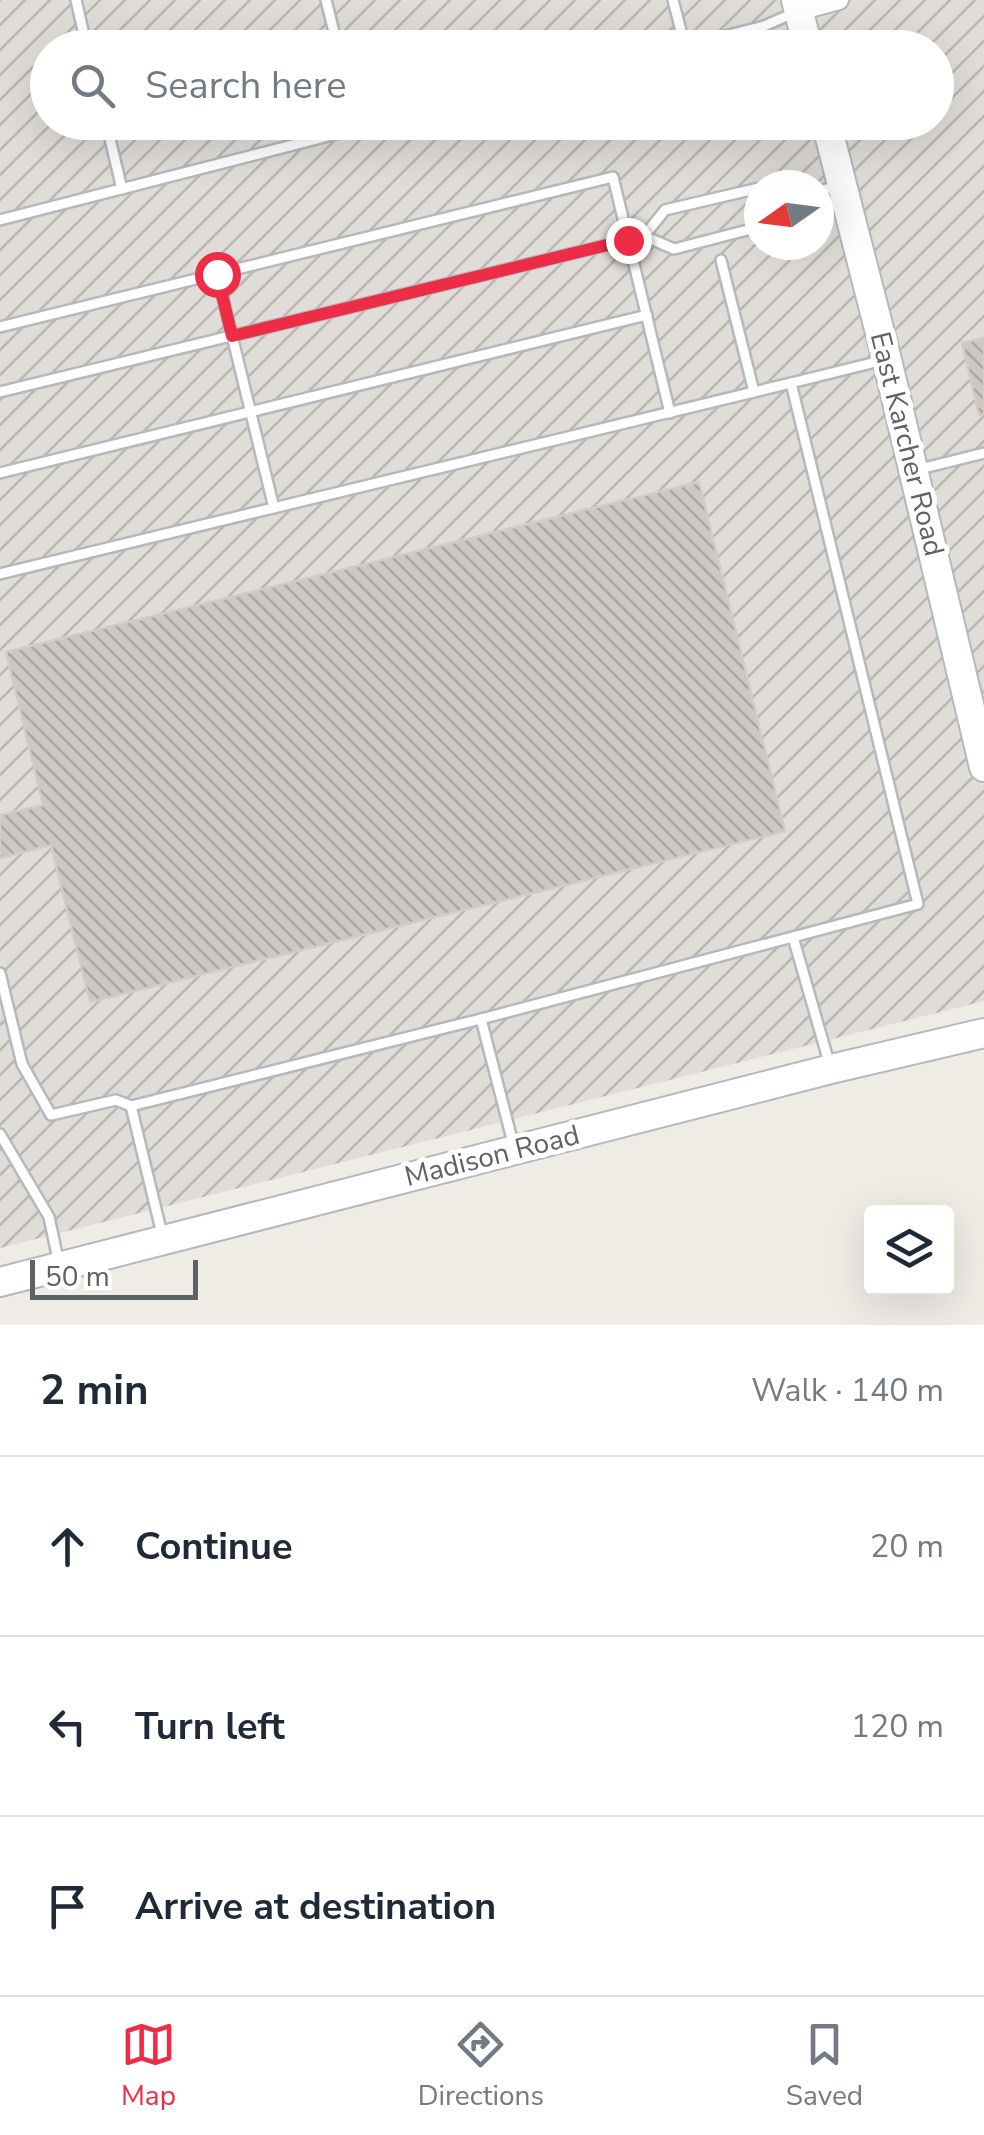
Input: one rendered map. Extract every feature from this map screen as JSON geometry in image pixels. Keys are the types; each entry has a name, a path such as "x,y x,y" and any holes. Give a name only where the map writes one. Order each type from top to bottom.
{"street":[{"path":"798,6 839,0"},
{"name":"East Karcher Road","path":"827,140 829,170"},
{"name":"East Karcher Road","path":"834,200 887,360 984,767"},
{"name":"Madison Road","path":"0,1282 831,1069 984,1034"}],"lane":[{"path":"76,0 83,30"},
{"path":"326,0 334,30"},
{"path":"673,0 679,30"},
{"path":"748,30 764,26 798,6"},
{"path":"110,140 122,189"},
{"path":"0,220 305,140"},
{"path":"0,327 613,177 670,413"},
{"path":"0,392 644,236 665,210 744,192"},
{"path":"644,236 674,249 744,231"},
{"path":"721,260 754,392"},
{"path":"217,274 274,508"},
{"path":"0,473 646,315"},
{"path":"0,574 887,360"},
{"path":"0,973 22,1064 51,1115 116,1100 131,1106 918,904 791,383"},
{"path":"914,471 984,452"},
{"path":"793,938 831,1069"},
{"path":"482,1019 514,1150"},
{"path":"131,1106 163,1240"},
{"path":"0,1134 49,1217 60,1267"}],"shaded area":[{"path":"0,0 984,0 984,1001 0,1248"}],"building":[{"path":"984,338 984,414 979,415 962,343"},
{"path":"699,482 785,831 90,1002 51,845 0,858 0,815 43,805 6,652"}],"route":[{"path":"217,274 232,336 628,240"}]}
